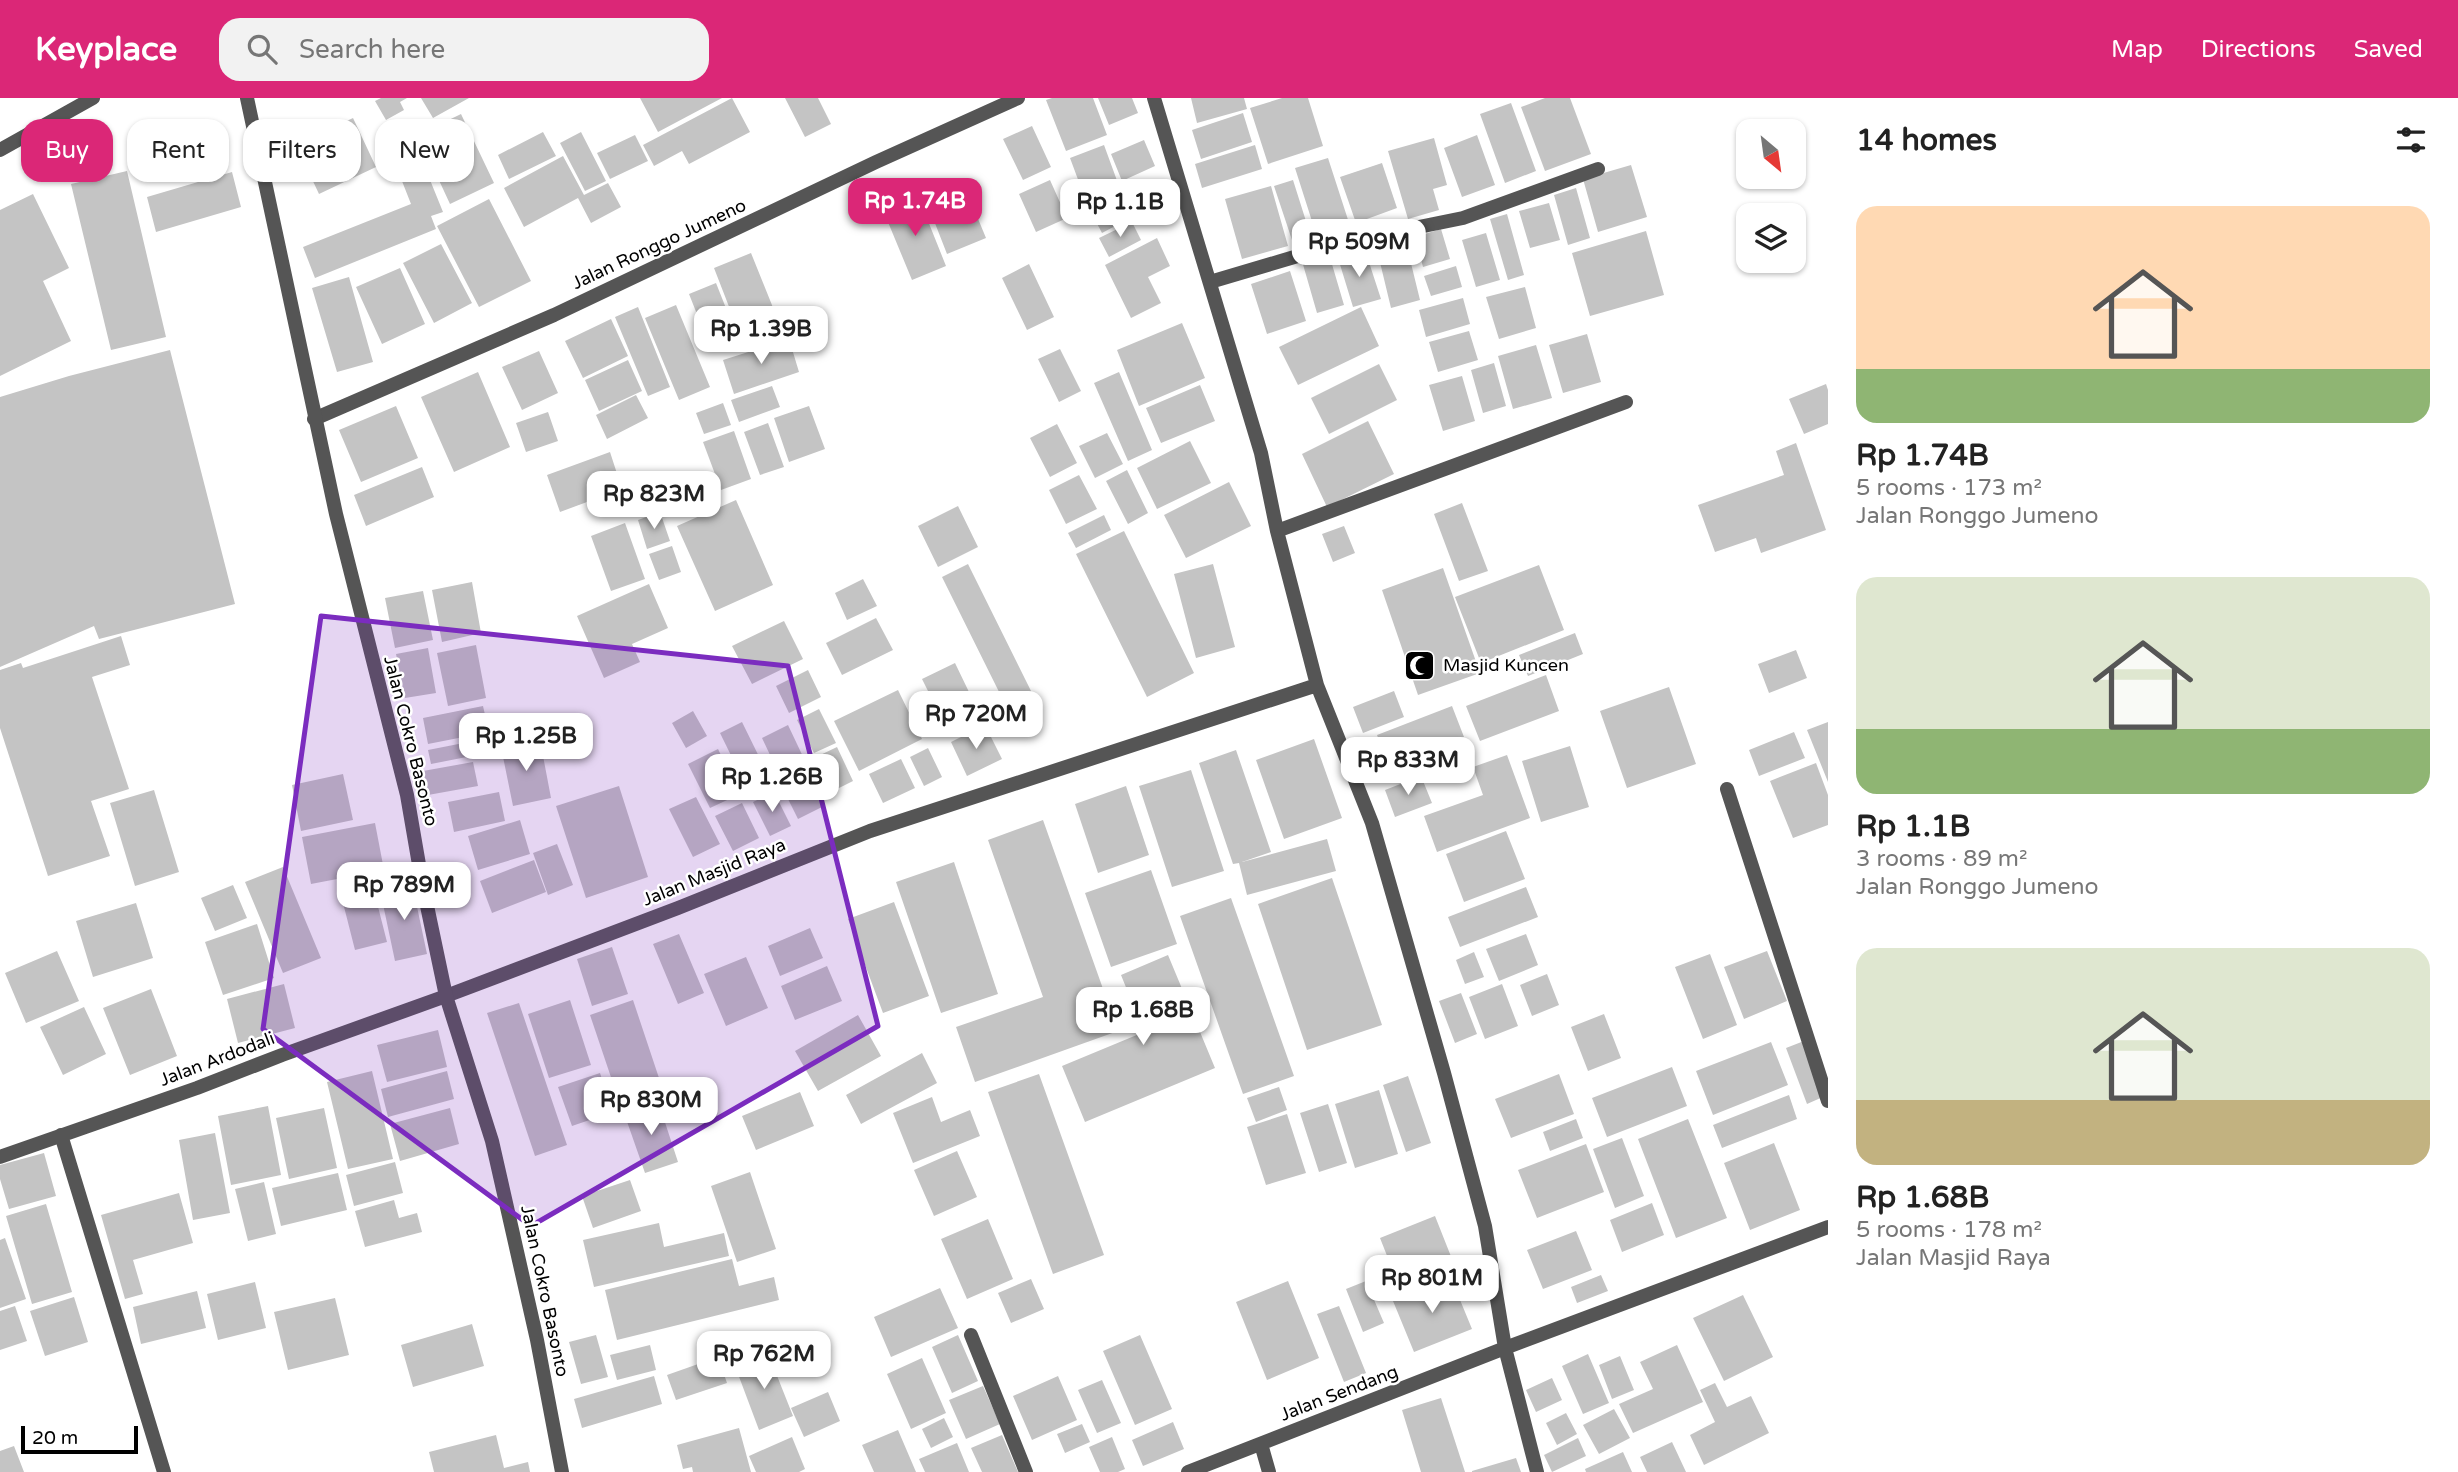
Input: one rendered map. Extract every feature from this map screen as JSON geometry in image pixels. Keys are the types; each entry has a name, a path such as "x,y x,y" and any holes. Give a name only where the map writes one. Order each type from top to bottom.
{"street":[{"path":"0,150 93,98"},
{"name":"Jalan Cokro Basonto","path":"247,98 314,419 373,669 407,795 446,996 492,1141 537,1340 562,1472"},
{"name":"Jalan Ronggo Jumeno","path":"314,419 554,315 876,162 1018,98"},
{"path":"1154,98 1261,453 1277,531 1317,685 1372,823 1444,1073 1485,1226 1505,1348 1537,1472"},
{"path":"1210,282 1345,242 1463,218 1598,169"},
{"path":"1277,531 1626,402"},
{"name":"Jalan Masjid Raya","path":"446,996 678,908 870,831 1317,685"},
{"path":"1727,789 1828,1101"},
{"name":"Jalan Ardodali","path":"0,1157 446,996"},
{"path":"61,1135 164,1472"},
{"name":"Jalan Sendang","path":"1188,1472 1505,1348 1828,1227"},
{"path":"971,1335 1026,1472"},
{"path":"1261,1444 1269,1472"}],"highlighted area":[{"path":"321,616 788,666 878,1026 531,1226 263,1029"}],"building":[{"path":"381,98 407,98 400,102 404,110 388,119 375,101"},
{"path":"421,98 469,98 433,118"},
{"path":"640,98 722,98 658,132"},
{"path":"732,98 750,132 689,164 682,151 654,166 643,145"},
{"path":"785,98 818,98 831,124 805,137"},
{"path":"1093,98 1107,135 1066,151 1046,100"},
{"path":"1098,98 1132,98 1138,113 1109,125"},
{"path":"1191,98 1244,98 1247,109 1197,123"},
{"path":"1282,98 1308,98 1323,146 1268,164 1250,108"},
{"path":"1545,98 1570,98 1591,154 1545,171 1521,107"},
{"path":"1511,103 1536,171 1505,183 1480,114"},
{"path":"1243,113 1252,142 1201,159 1192,130"},
{"path":"461,114 463,119 451,119"},
{"path":"1032,126 1051,167 1023,180 1003,139"},
{"path":"543,132 556,156 509,179 498,155"},
{"path":"581,132 606,181 585,191 560,143"},
{"path":"361,135 375,165 375,167 361,174"},
{"path":"635,135 648,161 610,179 597,153"},
{"path":"1477,135 1495,185 1462,197 1444,148"},
{"path":"1434,138 1447,185 1433,189 1439,210 1408,219 1388,151"},
{"path":"1144,140 1155,166 1122,181 1111,154"},
{"path":"474,141 494,183 450,204 440,182 474,182"},
{"path":"1104,145 1123,197 1089,209 1070,158"},
{"path":"1255,145 1262,169 1202,188 1195,164"},
{"path":"563,156 584,195 608,183 621,207 591,223 578,198 524,227 504,188"},
{"path":"1328,158 1351,229 1318,240 1295,168"},
{"path":"1382,163 1397,208 1356,223 1340,177"},
{"path":"1631,165 1647,217 1598,232 1583,179"},
{"path":"127,171 127,182 130,182 166,337 111,350 71,184 113,182 113,174"},
{"path":"232,172 241,207 156,232 147,197 198,182 229,182 229,173"},
{"path":"1050,180 1067,218 1036,232 1019,194"},
{"path":"1293,180 1311,237 1293,243 1274,186"},
{"path":"313,182 344,182 319,194"},
{"path":"402,182 431,182 443,212 431,216 436,229 315,278 303,247 411,204"},
{"path":"1271,186 1288,246 1242,259 1225,199"},
{"path":"1576,188 1590,238 1568,245 1554,195"},
{"path":"33,194 69,268 43,281 71,341 0,376 0,210"},
{"path":"918,196 946,266 912,280 883,210"},
{"path":"969,197 986,238 947,254 931,213"},
{"path":"489,199 531,281 479,307 437,226"},
{"path":"1123,200 1132,217 1102,233 1093,216"},
{"path":"1549,203 1560,240 1530,248 1519,211"},
{"path":"1507,214 1524,275 1508,280 1490,219"},
{"path":"1132,222 1141,240 1109,257 1099,238"},
{"path":"1441,229 1450,259 1423,267 1415,237"},
{"path":"1646,231 1664,295 1590,316 1572,253"},
{"path":"1486,233 1500,280 1476,287 1462,240"},
{"path":"1157,238 1170,266 1148,277 1161,303 1131,318 1105,265"},
{"path":"441,244 472,303 434,323 403,263"},
{"path":"1407,247 1420,300 1391,308 1378,254"},
{"path":"1365,250 1381,299 1353,307 1338,258"},
{"path":"751,253 778,320 740,335 714,268"},
{"path":"1329,254 1344,305 1317,313 1302,261"},
{"path":"1029,264 1054,317 1027,330 1002,278"},
{"path":"1456,266 1462,287 1431,296 1424,276"},
{"path":"400,268 425,324 382,344 356,287"},
{"path":"1290,271 1306,321 1267,334 1251,284"},
{"path":"349,277 373,362 337,372 312,288"},
{"path":"716,283 739,341 712,352 689,294"},
{"path":"1525,287 1536,328 1499,339 1486,297"},
{"path":"1463,298 1470,324 1426,337 1419,310"},
{"path":"676,305 710,387 679,400 645,318"},
{"path":"638,307 670,387 648,396 615,317"},
{"path":"1361,307 1379,346 1298,385 1279,347"},
{"path":"611,319 628,356 583,378 565,341"},
{"path":"1182,323 1205,378 1139,406 1117,350"},
{"path":"1469,331 1478,360 1438,372 1429,342"},
{"path":"1587,334 1601,382 1563,393 1549,345"},
{"path":"789,339 799,372 734,394 723,360"},
{"path":"1536,345 1552,398 1513,409 1498,356"},
{"path":"1060,349 1081,391 1059,402 1038,359"},
{"path":"170,350 235,604 99,639 94,626 0,667 0,397"},
{"path":"539,351 558,393 522,410 502,367"},
{"path":"628,360 642,391 599,411 585,380"},
{"path":"1494,363 1506,406 1483,413 1471,370"},
{"path":"1379,364 1397,400 1329,434 1311,398"},
{"path":"478,372 510,447 454,472 421,397"},
{"path":"1119,372 1152,450 1128,461 1094,383"},
{"path":"1462,376 1475,421 1443,431 1429,385"},
{"path":"1826,384 1828,424 1804,434 1789,399"},
{"path":"1200,385 1215,421 1161,443 1146,408"},
{"path":"772,386 780,407 739,422 731,400"},
{"path":"636,395 648,418 607,439 596,415"},
{"path":"723,403 731,425 704,434 696,413"},
{"path":"396,406 418,458 361,482 339,430"},
{"path":"809,406 825,449 789,462 774,418"},
{"path":"548,412 558,441 526,452 516,423"},
{"path":"1368,421 1394,474 1327,507 1302,454"},
{"path":"768,423 784,467 760,475 744,432"},
{"path":"1057,424 1077,463 1050,477 1030,438"},
{"path":"734,431 751,479 721,490 703,442"},
{"path":"1107,433 1123,464 1095,478 1079,446"},
{"path":"1190,441 1211,483 1157,509 1137,468"},
{"path":"1796,443 1826,530 1761,553 1756,538 1715,552 1698,505 1784,475 1776,451"},
{"path":"610,452 622,489 560,512 547,475"},
{"path":"422,467 434,497 366,526 354,495"},
{"path":"1127,470 1148,513 1128,524 1106,481"},
{"path":"1079,475 1097,509 1066,524 1049,490"},
{"path":"1229,482 1251,526 1186,558 1164,515"},
{"path":"736,500 773,585 715,611 677,526"},
{"path":"1462,503 1488,571 1459,581 1434,514"},
{"path":"958,506 978,547 938,567 918,526"},
{"path":"660,512 670,541 647,549 638,520"},
{"path":"1104,515 1111,530 1076,548 1068,533"},
{"path":"625,523 645,579 611,591 591,536"},
{"path":"1344,526 1355,553 1333,562 1322,534"},
{"path":"1124,531 1194,673 1147,697 1076,554"},
{"path":"672,546 681,572 659,580 649,554"},
{"path":"968,564 1033,695 1007,708 942,577"},
{"path":"1213,564 1235,647 1196,658 1174,574"},
{"path":"1539,565 1564,630 1481,663 1455,597"},
{"path":"1443,568 1480,673 1418,695 1382,590"},
{"path":"863,579 877,606 847,620 835,593"},
{"path":"472,582 481,633 442,642 432,590"},
{"path":"649,584 668,628 632,644 640,662 604,678 577,616"},
{"path":"423,591 433,640 395,648 385,598"},
{"path":"876,618 893,650 842,675 826,643"},
{"path":"784,621 803,659 752,684 732,646"},
{"path":"1575,633 1583,654 1528,676 1519,655"},
{"path":"121,636 130,665 92,677 129,789 91,801 110,856 48,876 0,728 0,670 21,663 23,668"},
{"path":"476,645 486,698 448,706 437,653"},
{"path":"428,648 436,693 405,698 396,654"},
{"path":"1796,650 1807,678 1769,693 1758,664"},
{"path":"955,663 982,719 950,735 922,679"},
{"path":"808,670 821,697 789,713 776,686"},
{"path":"1546,675 1559,711 1480,741 1466,706"},
{"path":"1669,687 1696,764 1627,788 1600,711"},
{"path":"898,690 922,739 859,771 834,721"},
{"path":"1394,691 1404,717 1363,733 1353,707"},
{"path":"483,706 489,732 428,744 423,718"},
{"path":"1452,706 1464,737 1389,767 1377,735"},
{"path":"819,709 836,743 814,753 797,720"},
{"path":"693,711 707,736 686,748 672,723"},
{"path":"742,722 771,781 749,792 720,733"},
{"path":"1828,722 1828,782 1807,730"},
{"path":"788,725 806,763 780,776 762,738"},
{"path":"985,725 1002,759 967,776 951,742"},
{"path":"1794,732 1805,758 1759,776 1749,750"},
{"path":"489,738 492,752 431,764 428,750"},
{"path":"1314,739 1342,818 1284,839 1256,760"},
{"path":"540,740 551,798 513,806 501,747"},
{"path":"1570,746 1589,807 1541,822 1522,761"},
{"path":"837,747 853,781 831,792 814,758"},
{"path":"928,748 942,777 924,786 910,757"},
{"path":"718,749 740,794 710,808 688,764"},
{"path":"1236,750 1271,852 1242,862 1327,839 1336,871 1247,895 1239,863 1233,864 1199,763"},
{"path":"1507,755 1530,818 1437,852 1424,816 1483,795 1473,767"},
{"path":"901,759 915,788 883,803 869,774"},
{"path":"473,762 478,786 428,795 423,771"},
{"path":"1816,763 1828,795 1828,825 1793,838 1770,781"},
{"path":"806,770 824,806 798,819 780,783"},
{"path":"1191,770 1224,871 1172,887 1139,786"},
{"path":"343,774 353,820 301,831 292,785"},
{"path":"1421,776 1432,803 1395,817 1385,790"},
{"path":"619,786 648,877 586,898 556,806"},
{"path":"1126,786 1149,855 1098,873 1075,804"},
{"path":"154,790 179,872 135,886 110,803"},
{"path":"499,792 505,821 454,832 448,802"},
{"path":"774,792 791,826 770,836 753,802"},
{"path":"696,797 720,844 693,857 669,809"},
{"path":"742,803 759,838 733,851 715,816"},
{"path":"520,820 530,854 478,870 468,836"},
{"path":"1043,820 1118,1031 975,1082 956,1027 1043,997 988,840"},
{"path":"375,823 384,870 311,884 302,837"},
{"path":"1506,831 1525,879 1464,902 1446,854"},
{"path":"557,844 573,885 548,895 533,853"},
{"path":"534,860 546,892 492,913 480,881"},
{"path":"954,862 998,994 941,1013 896,882"},
{"path":"283,867 321,958 283,973 245,882"},
{"path":"1151,870 1177,944 1111,967 1085,893"},
{"path":"1332,878 1382,1025 1307,1050 1258,904"},
{"path":"412,883 427,954 395,961 380,890"},
{"path":"233,885 247,918 215,931 201,898"},
{"path":"373,887 387,942 355,950 341,895"},
{"path":"1526,887 1538,917 1460,947 1448,917"},
{"path":"1231,898 1294,1076 1243,1094 1180,916"},
{"path":"894,902 929,996 883,1013 848,919"},
{"path":"136,903 153,958 93,977 76,921"},
{"path":"257,924 274,978 223,995 205,942"},
{"path":"810,928 823,958 780,976 768,946"},
{"path":"679,934 704,993 678,1004 653,944"},
{"path":"1526,934 1538,965 1499,981 1486,949"},
{"path":"612,947 628,994 592,1006 577,959"},
{"path":"57,951 79,1001 26,1023 5,973"},
{"path":"1767,951 1787,1001 1744,1019 1724,967"},
{"path":"1474,952 1484,977 1465,984 1456,960"},
{"path":"1710,954 1737,1025 1703,1039 1675,967"},
{"path":"1168,955 1215,1068 1085,1122 1062,1066 1144,1032 1121,975"},
{"path":"746,957 768,1008 726,1026 704,974"},
{"path":"827,966 842,1001 795,1020 781,986"},
{"path":"1547,974 1559,1005 1532,1016 1520,985"},
{"path":"284,984 295,1028 238,1043 227,999"},
{"path":"1502,984 1518,1026 1485,1039 1469,997"},
{"path":"151,989 177,1056 130,1075 103,1008"},
{"path":"1461,993 1477,1034 1455,1043 1439,1001"},
{"path":"570,1000 591,1065 549,1078 528,1014"},
{"path":"633,1000 662,1087 619,1101 590,1015"},
{"path":"519,1003 567,1145 535,1156 487,1013"},
{"path":"84,1007 106,1054 63,1075 40,1027"},
{"path":"1604,1014 1621,1058 1588,1071 1571,1027"},
{"path":"858,1015 881,1056 818,1091 795,1051"},
{"path":"438,1030 447,1067 387,1082 377,1045"},
{"path":"1804,1041 1825,1096 1807,1104 1786,1048"},
{"path":"1771,1042 1788,1085 1713,1115 1696,1071"},
{"path":"922,1053 937,1083 861,1124 846,1095"},
{"path":"1672,1067 1687,1106 1607,1137 1592,1098"},
{"path":"372,1071 393,1159 348,1169 327,1082"},
{"path":"447,1071 454,1099 388,1117 381,1089"},
{"path":"600,1073 613,1112 572,1126 558,1087"},
{"path":"1039,1074 1104,1255 1053,1274 988,1092"},
{"path":"1559,1074 1574,1114 1511,1138 1495,1099"},
{"path":"1408,1076 1431,1143 1406,1152 1383,1085"},
{"path":"1279,1087 1287,1110 1256,1122 1247,1098"},
{"path":"1379,1090 1398,1154 1355,1168 1335,1104"},
{"path":"800,1092 814,1126 756,1150 742,1116"},
{"path":"1789,1095 1797,1119 1722,1148 1713,1125"},
{"path":"932,1097 941,1122 970,1110 980,1136 913,1163 893,1113"},
{"path":"658,1101 678,1162 645,1173 624,1113"},
{"path":"1328,1104 1347,1163 1319,1172 1300,1113"},
{"path":"268,1106 281,1175 231,1185 218,1116"},
{"path":"324,1108 337,1168 289,1179 276,1118"},
{"path":"450,1108 459,1144 400,1161 390,1124"},
{"path":"1287,1114 1306,1173 1266,1185 1247,1127"},
{"path":"1576,1119 1583,1138 1550,1151 1543,1132"},
{"path":"1688,1119 1727,1218 1676,1238 1638,1139"},
{"path":"215,1133 230,1213 193,1220 179,1140"},
{"path":"1622,1138 1644,1196 1615,1208 1593,1149"},
{"path":"1774,1143 1800,1210 1750,1230 1724,1163"},
{"path":"1586,1144 1604,1192 1537,1218 1518,1170"},
{"path":"957,1151 977,1197 934,1216 914,1170"},
{"path":"44,1153 56,1196 9,1209 0,1179 0,1165"},
{"path":"395,1162 403,1193 354,1206 346,1175"},
{"path":"750,1172 776,1249 737,1262 711,1186"},
{"path":"338,1173 347,1210 281,1226 272,1188"},
{"path":"630,1180 641,1211 593,1228 582,1196"},
{"path":"264,1182 276,1234 248,1241 235,1189"},
{"path":"179,1193 193,1243 133,1260 143,1294 125,1299 101,1215"},
{"path":"394,1200 399,1218 417,1213 422,1232 365,1247 355,1211"},
{"path":"1652,1203 1664,1235 1622,1252 1610,1220"},
{"path":"46,1204 72,1292 32,1304 6,1216"},
{"path":"1435,1216 1452,1259 1397,1281 1380,1238"},
{"path":"988,1219 1013,1279 967,1299 941,1239"},
{"path":"659,1223 664,1247 724,1233 729,1256 594,1287 583,1240"},
{"path":"1576,1231 1592,1270 1543,1289 1527,1250"},
{"path":"5,1238 26,1299 0,1308 0,1240"},
{"path":"732,1259 739,1286 774,1277 779,1300 617,1340 605,1290"},
{"path":"1601,1275 1608,1291 1577,1303 1571,1287"},
{"path":"1451,1278 1472,1329 1414,1352 1393,1301"},
{"path":"1031,1279 1044,1309 1011,1323 998,1293"},
{"path":"1288,1281 1319,1358 1267,1380 1236,1302"},
{"path":"1366,1281 1384,1323 1363,1332 1346,1289"},
{"path":"255,1282 266,1328 218,1340 207,1294"},
{"path":"940,1288 958,1328 891,1357 874,1317"},
{"path":"197,1291 206,1328 141,1344 133,1307"},
{"path":"1743,1295 1773,1357 1724,1381 1693,1318"},
{"path":"74,1297 88,1342 45,1356 30,1311"},
{"path":"335,1298 349,1355 288,1370 274,1312"},
{"path":"15,1306 27,1341 0,1350 0,1311"},
{"path":"1339,1306 1366,1373 1344,1382 1317,1314"},
{"path":"472,1324 484,1366 413,1387 401,1345"},
{"path":"596,1335 608,1377 581,1384 569,1342"},
{"path":"958,1335 978,1381 952,1393 932,1347"},
{"path":"1140,1335 1172,1409 1135,1425 1103,1351"},
{"path":"650,1345 656,1370 617,1380 610,1355"},
{"path":"1677,1345 1703,1402 1633,1433 1619,1404 1653,1389 1640,1362"},
{"path":"768,1353 793,1416 759,1430 735,1366"},
{"path":"1588,1354 1609,1403 1583,1414 1562,1366"},
{"path":"1620,1356 1634,1390 1612,1399 1599,1365"},
{"path":"718,1357 727,1383 676,1400 667,1375"},
{"path":"922,1358 946,1413 911,1429 887,1374"},
{"path":"654,1376 662,1404 582,1428 574,1399"},
{"path":"1058,1376 1077,1420 1032,1440 1013,1396"},
{"path":"1552,1378 1562,1400 1536,1412 1526,1390"},
{"path":"1102,1380 1121,1423 1097,1433 1078,1390"},
{"path":"1715,1383 1727,1407 1751,1396 1769,1433 1704,1465 1690,1435 1715,1422 1700,1390"},
{"path":"983,1386 1000,1424 966,1439 949,1400"},
{"path":"828,1392 840,1421 804,1437 791,1408"},
{"path":"1441,1398 1465,1472 1421,1472 1402,1410"},
{"path":"1614,1409 1630,1438 1599,1454 1583,1425"},
{"path":"1566,1413 1577,1434 1557,1445 1546,1423"},
{"path":"944,1418 953,1437 931,1448 922,1429"},
{"path":"1173,1422 1184,1449 1143,1466 1132,1440"},
{"path":"1082,1424 1090,1442 1065,1453 1057,1434"},
{"path":"739,1428 751,1472 693,1472 692,1467 683,1469 677,1445"},
{"path":"898,1430 916,1472 874,1472 862,1445"},
{"path":"496,1435 504,1468 528,1462 530,1472 434,1472 429,1452"},
{"path":"1002,1435 1018,1472 982,1472 971,1448"},
{"path":"792,1437 805,1469 799,1472 756,1472 749,1456"},
{"path":"1112,1437 1125,1469 1118,1472 1100,1472 1089,1447"},
{"path":"1578,1438 1586,1456 1552,1472 1544,1455"},
{"path":"1672,1442 1686,1472 1647,1472 1640,1457"},
{"path":"957,1443 969,1472 925,1472 919,1459"},
{"path":"14,1446 24,1472 0,1472 0,1451"},
{"path":"1623,1452 1632,1472 1586,1472 1585,1469"},
{"path":"1516,1458 1521,1472 1472,1472 1472,1471"}],"place":[{"name":"Masjid Kuncen","path":"1420,665"}]}
